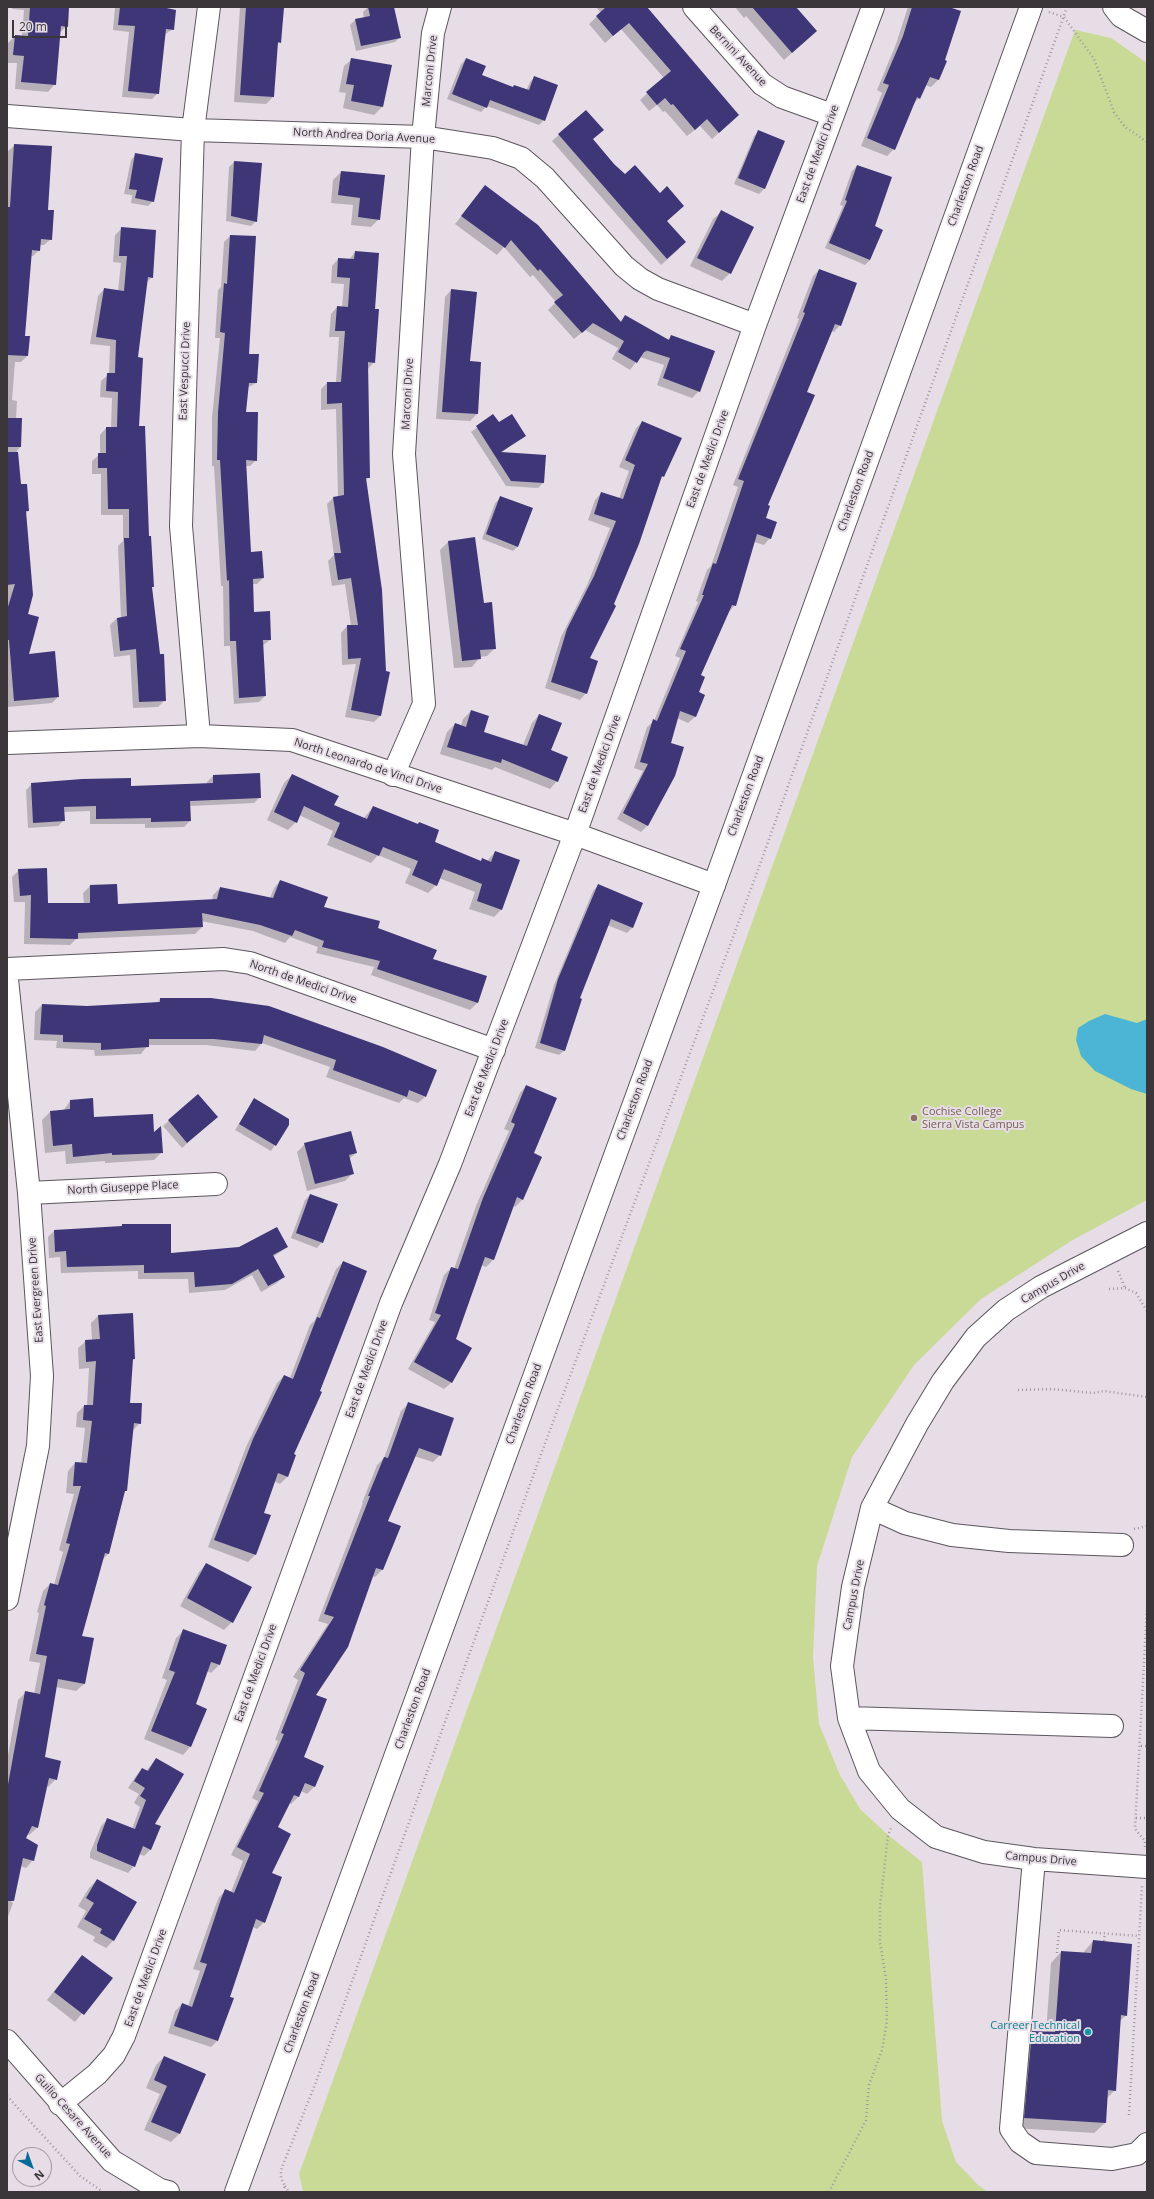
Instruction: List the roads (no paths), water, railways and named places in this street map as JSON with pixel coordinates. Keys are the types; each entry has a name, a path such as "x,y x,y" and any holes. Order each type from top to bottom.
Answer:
{"street":[{"name":"East Vespucci Drive","path":"199,736 180,526 193,130 209,7"},
{"name":"Marconi Drive","path":"393,775 424,704 404,454 423,137 433,33 440,7"},
{"name":"Bernini Avenue","path":"694,7 762,84 782,97 832,115"},
{"name":"East de Medici Drive","path":"60,2104 106,2065 114,2055 124,2036 391,1303 450,1164 575,834 755,325 873,7"},
{"path":"1114,7 1121,16 1147,31"},
{"name":"Charleston Road","path":"236,2192 1036,8"},
{"name":"North Andrea Doria Avenue","path":"7,116 193,130 423,137 493,148 521,158 545,178 624,266 640,280 658,289 755,325"},
{"name":"North Leonardo de Vinci Drive","path":"7,744 199,736 292,740 393,775 575,834 714,885"},
{"name":"North de Medici Drive","path":"7,968 224,959 250,963 494,1050"},
{"name":"East Evergreen Drive","path":"7,979 29,1193 42,1384 38,1446 7,1599"},
{"name":"North Giuseppe Place","path":"29,1193 216,1184"},
{"name":"Campus Drive","path":"1147,1233 1041,1287 1006,1310 976,1337 943,1381 916,1424 872,1508 854,1587 842,1666 850,1718 869,1771 900,1810 936,1837 984,1852 1034,1859 1147,1867"},
{"path":"872,1508 905,1523 952,1535 1009,1540 1122,1545"},
{"path":"850,1718 1112,1726"},
{"path":"1034,1859 1011,2129 1020,2142 1036,2153 1112,2159 1137,2154 1147,2144"},
{"name":"Guilio Cesare Avenue","path":"7,2041 60,2104 112,2160 160,2190 168,2192"}],"water":[{"path":"1105,1014 1137,1023 1147,1019 1147,1094 1131,1089 1095,1071 1081,1056 1076,1040 1078,1028"}],"place":[{"name":"Cochise College Sierra Vista Campus","path":"914,1118"},
{"name":"Carreer Technical Education","path":"1088,2032"}]}
